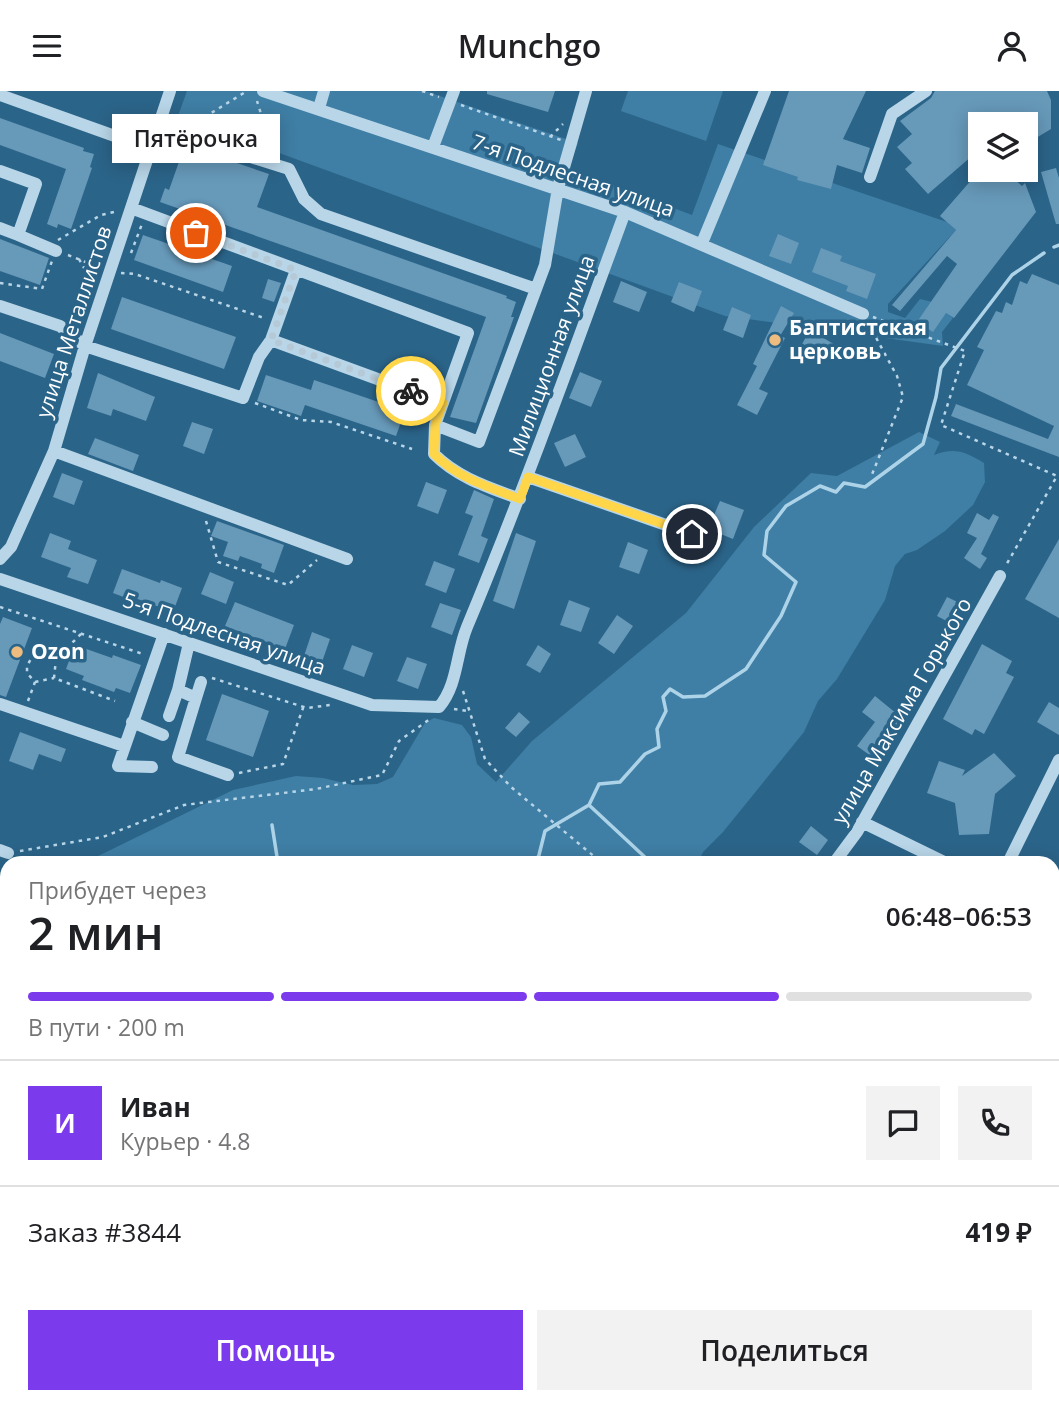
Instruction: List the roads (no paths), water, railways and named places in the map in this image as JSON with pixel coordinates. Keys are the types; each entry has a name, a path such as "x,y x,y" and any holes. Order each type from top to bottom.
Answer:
{"street":[{"name":"7-я Подлесная улица","path":"263,91 625,212 863,314"},
{"path":"318,108 324,91"},
{"path":"435,425 479,442 545,265 558,188 586,91"},
{"path":"702,243 765,91"},
{"path":"870,177 892,114 926,91"},
{"name":"улица Металлистов","path":"0,559 10,547 54,451 85,346 158,128 165,92"},
{"path":"0,95 151,149"},
{"path":"433,147 452,96"},
{"path":"158,128 289,169 304,199 321,214 536,289"},
{"path":"0,171 36,184 18,235"},
{"path":"131,208 468,333 435,425 434,454 448,469 465,478 520,499"},
{"name":"Милиционная улица","path":"439,706 451,689 464,635 520,499 625,212"},
{"path":"0,228 51,249"},
{"path":"0,306 60,326 85,346 243,398 259,357 271,340 296,270"},
{"path":"271,340 443,403"},
{"path":"54,451 348,559"},
{"path":"528,477 716,542"},
{"name":"улица Максима Горького","path":"839,856 862,822 1000,576"},
{"name":"5-я Подлесная улица","path":"0,579 372,705 439,706"},
{"path":"152,767 118,766 163,634"},
{"path":"169,716 189,643"},
{"path":"206,680 196,698 178,757 228,775"},
{"path":"178,690 196,698"},
{"path":"0,704 124,745"},
{"path":"132,722 163,735"},
{"path":"1012,856 1059,761"},
{"path":"862,822 932,856"}],"waterway":[{"path":"1054,247 1059,245"},
{"path":"538,856 545,831 589,805 599,784 620,782 645,754 659,747 657,729 666,711 663,697 670,689 683,697 705,696 746,669 781,616 796,582 764,555 767,531 786,506 820,486 836,492 844,483 865,487 923,444 941,368 1012,275 1044,253"},
{"path":"589,805 644,856"},
{"path":"272,825 277,856"}],"place":[{"name":"Пятёрочка","path":"196,233"},
{"name":"Баптистская церковь","path":"775,340"},
{"name":"Ozon","path":"17,652"}]}
